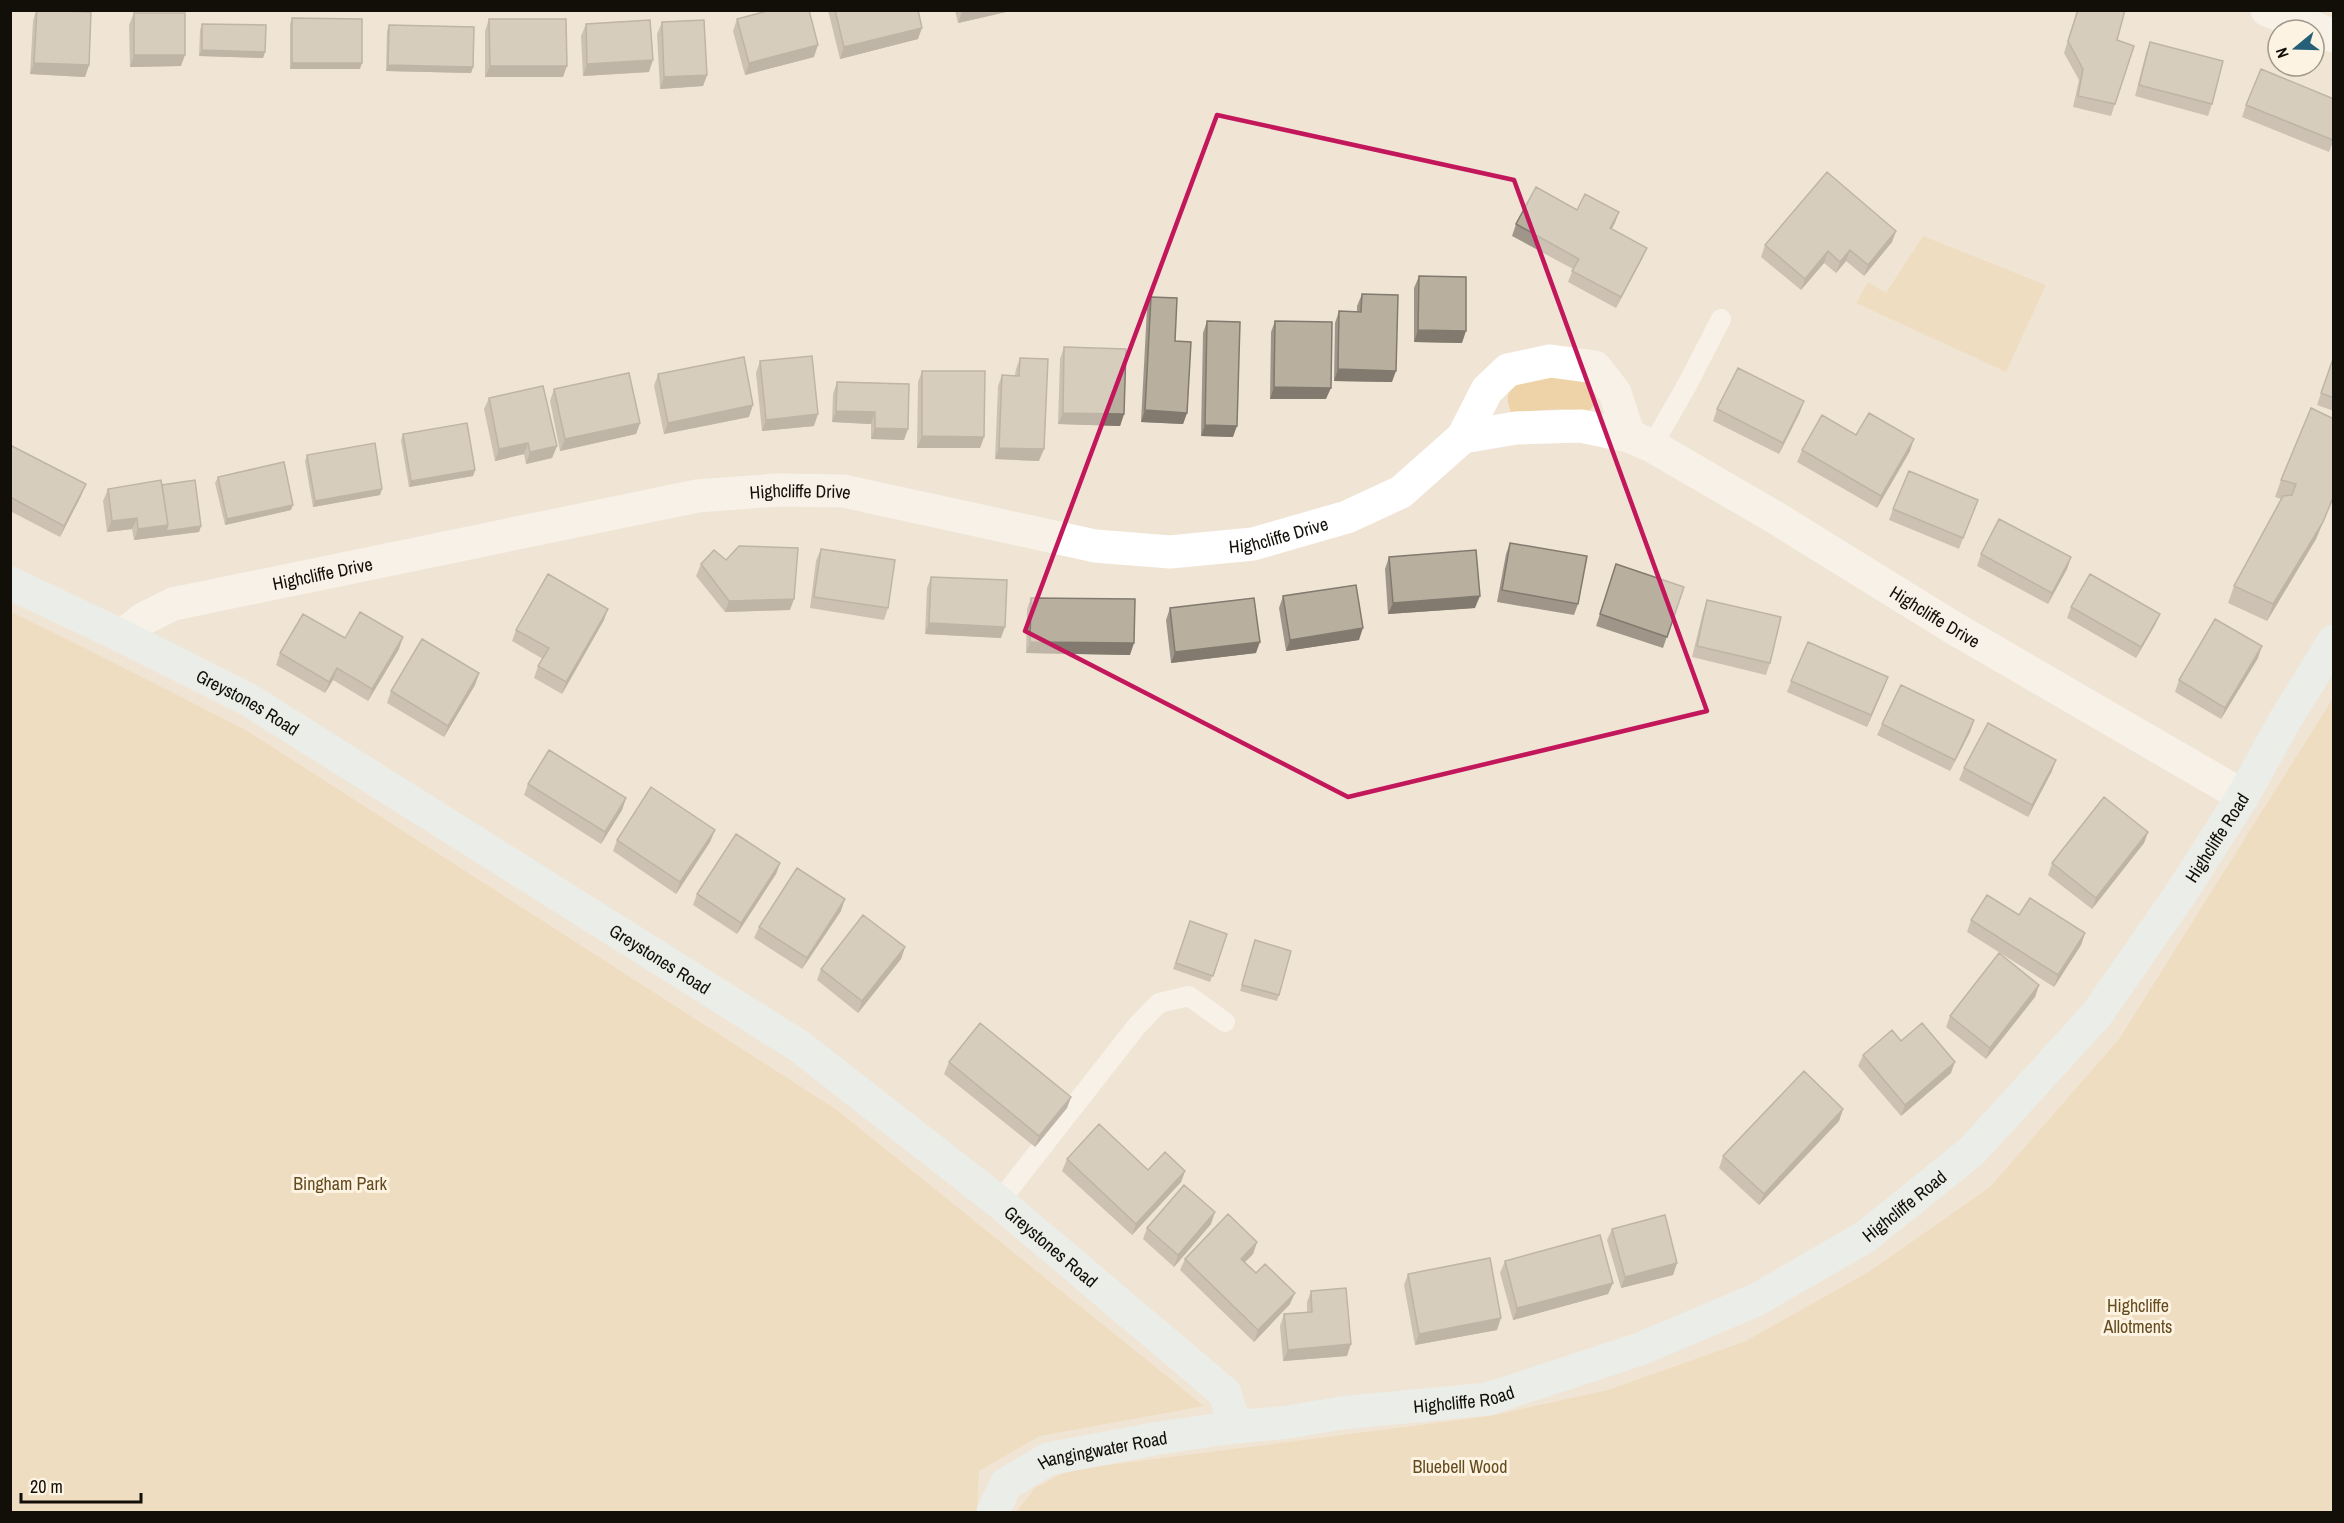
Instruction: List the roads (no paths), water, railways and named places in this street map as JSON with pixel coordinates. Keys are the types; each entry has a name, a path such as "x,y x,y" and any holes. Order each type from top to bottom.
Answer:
{"street":[{"path":"2266,10 2334,36"},
{"name":"Highcliffe Drive","path":"122,636 143,620 173,604 697,496 777,490 844,491 1095,546 1170,552 1253,544 1347,517 1401,492 1463,437 1487,390 1508,370 1550,361 1595,368 1615,393 1640,441"},
{"name":"Highcliffe Drive","path":"1463,437 1549,426 1581,426 1640,441 1776,518 1952,627 2243,796"},
{"name":"Greystones Road","path":"10,583 249,700 799,1046 999,1202 1225,1393 1235,1427"},
{"name":"Highcliffe Road","path":"1235,1427 1289,1422 1341,1413 1488,1399 1640,1349 1756,1300 1865,1237 1972,1151 2097,1014 2181,893 2243,796 2285,720 2334,641"},
{"name":"Hangingwater Road","path":"993,1512 1006,1484 1048,1459 1159,1438 1235,1427"}],"lane":[{"path":"1640,441 1687,385 1721,319"},
{"path":"999,1202 1136,1027 1159,1003 1189,996 1225,1022"}],"park label":[{"name":"Bingham Park","path":"340,1183"},
{"name":"Highcliffe Allotments","path":"2138,1315"},
{"name":"Bluebell Wood","path":"1460,1466"}]}
